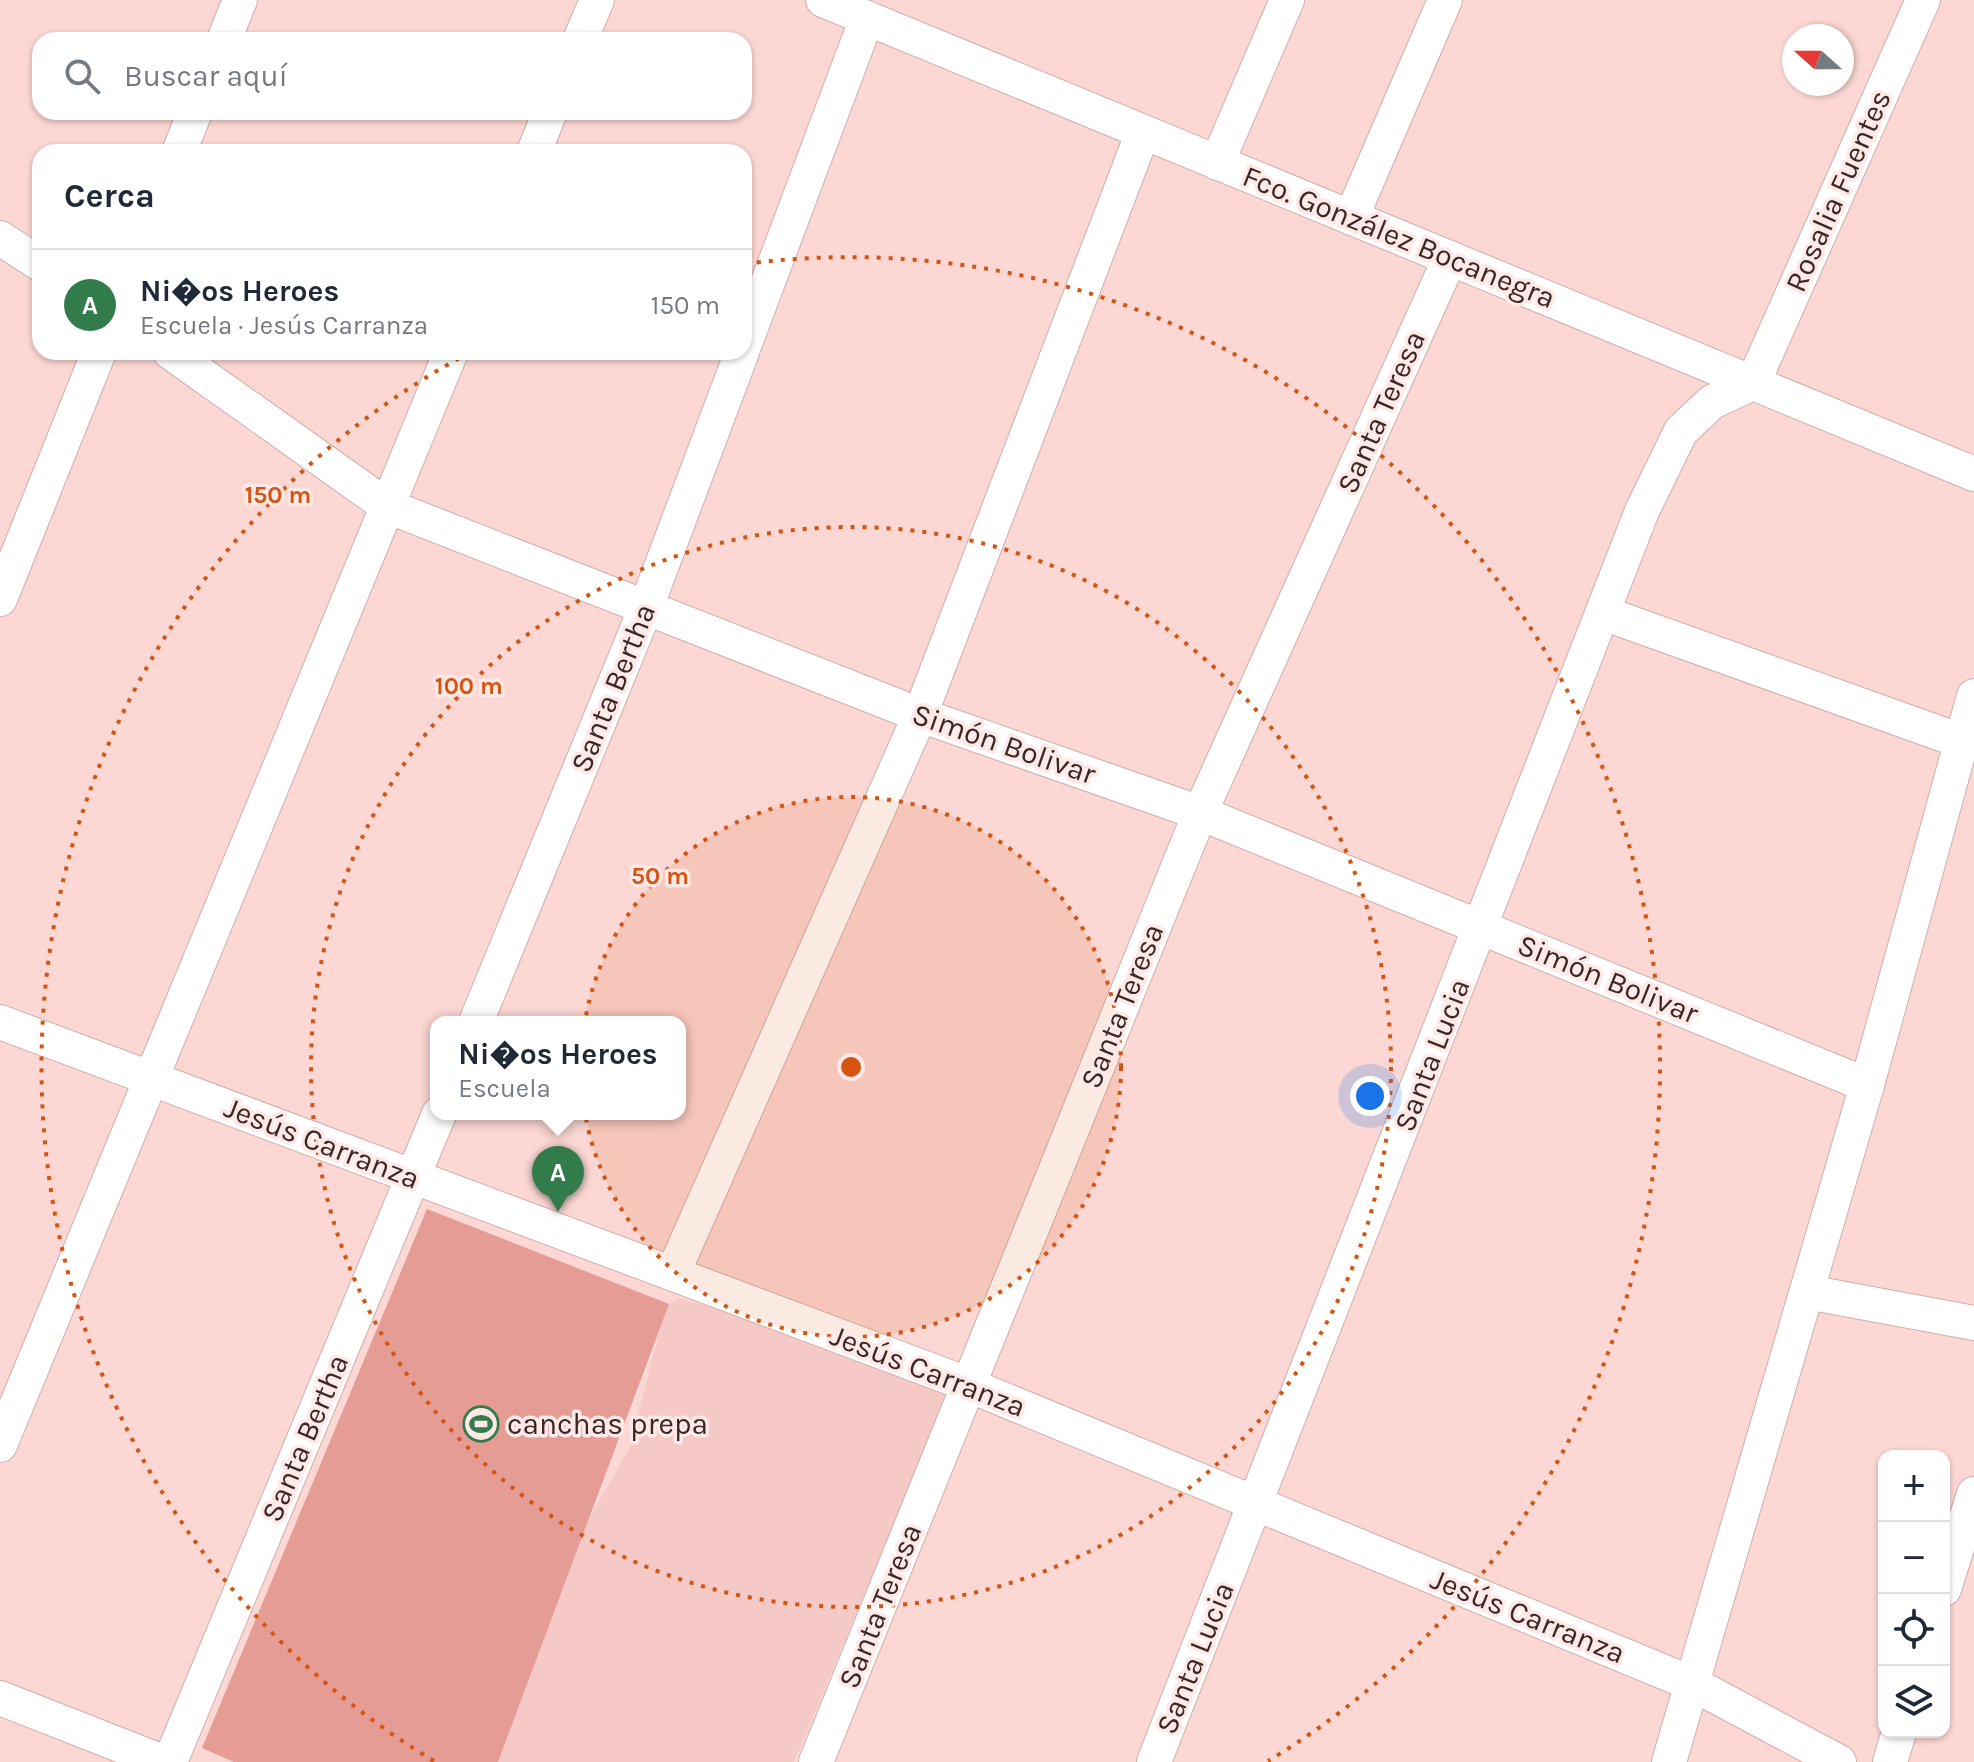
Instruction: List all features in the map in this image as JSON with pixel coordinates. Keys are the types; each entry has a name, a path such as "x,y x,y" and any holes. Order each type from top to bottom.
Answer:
{"street":[{"path":"227,32 240,0"},
{"path":"583,32 597,0"},
{"name":"Fco. González Bocanegra","path":"823,0 1974,474"},
{"path":"1217,163 1287,0"},
{"path":"1351,218 1445,0"},
{"name":"Rosalia Fuentes","path":"1753,383 1923,0"},
{"path":"752,325 867,18"},
{"path":"182,144 192,120"},
{"path":"537,144 547,120"},
{"path":"673,1273 920,715 1143,132"},
{"path":"0,238 32,259"},
{"name":"Santa Teresa","path":"816,1762 1200,813 1450,258"},
{"path":"0,599 12,534 95,360"},
{"name":"Simón Bolivar","path":"181,360 387,506 645,610 920,715 1200,813 1867,1085"},
{"path":"0,1445 448,360"},
{"name":"Santa Bertha","path":"478,1016 645,610 739,360"},
{"name":"Santa Lucia","path":"1154,1762 1642,511 1681,431 1712,402 1753,383"},
{"path":"1603,613 1961,741"},
{"path":"1669,1762 1867,1085 1974,696"},
{"name":"Jesús Carranza","path":"0,1022 970,1386 1693,1684 1839,1762"},
{"name":"Santa Bertha","path":"170,1762 437,1120"},
{"path":"1807,1292 1974,1323"},
{"path":"1950,1570 1974,1494"},
{"path":"0,1698 163,1762"},
{"path":"1890,1762 1897,1738"}],"shaded area":[{"name":"canchas prepa","path":"427,1209 669,1304 498,1762 234,1762 202,1748"},
{"path":"679,1298 954,1379 794,1762 498,1762 587,1522 629,1449 661,1326 669,1304"}],"place":[{"name":"Ni�os Heroes","path":"558,1212"},
{"name":"canchas prepa","path":"481,1424"}]}
